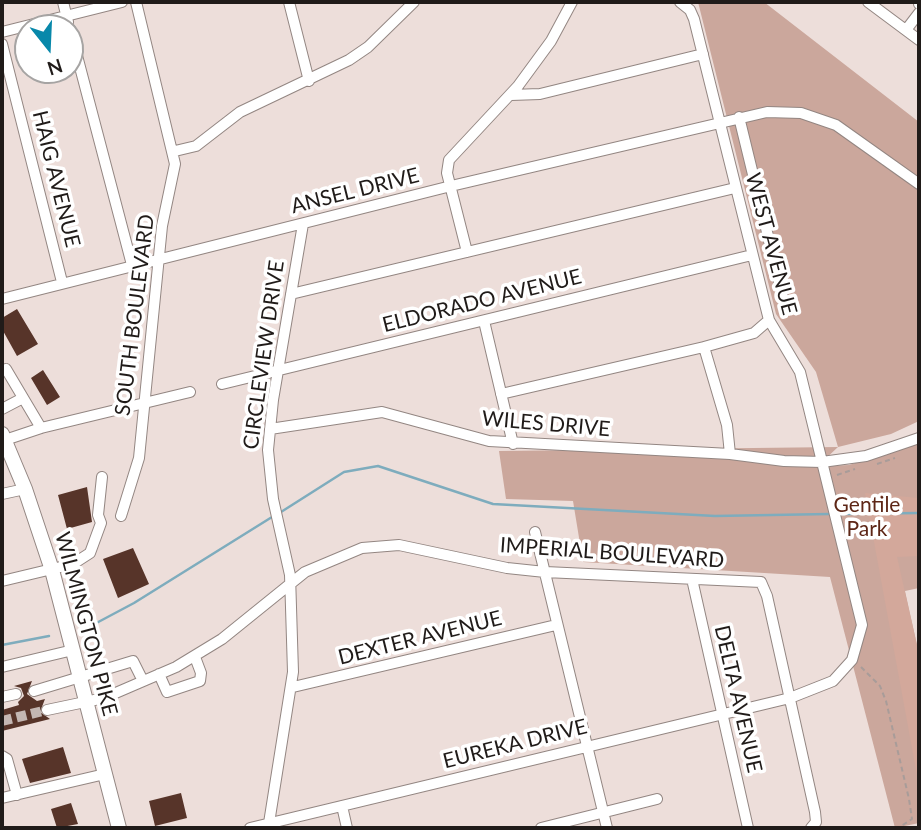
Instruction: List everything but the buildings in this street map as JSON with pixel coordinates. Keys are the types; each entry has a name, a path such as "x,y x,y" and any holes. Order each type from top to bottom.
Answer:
{"main road":[{"name":"WILMINGTON PIKE","path":"3,437 25,489 52,570 119,828"}],"street":[{"path":"70,14 122,2"},
{"name":"SOUTH BOULEVARD","path":"121,516 139,458 158,259 162,226 173,184 175,151 136,2"},
{"path":"289,2 310,81"},
{"path":"175,151 196,146 240,112 310,81 368,47 414,2"},
{"path":"467,253 447,173 449,160 511,95 551,41 572,2"},
{"path":"868,2 919,40"},
{"name":"WEST AVENUE","path":"683,3 694,19 769,320 800,372 863,625 852,660 833,681 790,698"},
{"path":"905,30 919,13"},
{"name":"HAIG AVENUE","path":"2,44 62,282"},
{"path":"511,95 540,94 703,54"},
{"path":"84,82 132,265"},
{"name":"ANSEL DRIVE","path":"2,299 719,121 785,111 818,118 845,130 919,184"},
{"path":"739,117 785,306"},
{"path":"291,294 735,188"},
{"name":"CIRCLEVIEW DRIVE","path":"269,824 293,687 289,584 268,460 270,429 303,224"},
{"name":"ELDORADO AVENUE","path":"222,384 752,255"},
{"path":"501,394 704,347 754,332 769,320"},
{"path":"484,321 513,444"},
{"path":"704,347 727,425 730,454"},
{"path":"2,371 6,369 41,428"},
{"path":"3,437 190,392"},
{"path":"2,409 23,398"},
{"name":"WILES DRIVE","path":"270,429 382,412 468,437 513,444 730,454 784,461 822,462 866,456 919,438"},
{"path":"2,581 73,564 90,553 101,523 98,514 102,477"},
{"path":"2,494 25,489"},
{"path":"535,532 607,828"},
{"name":"IMPERIAL BOULEVARD","path":"47,710 86,704 195,657 289,584 345,553 381,545 418,547 507,568 545,572 761,582 790,698"},
{"name":"DELTA AVENUE","path":"692,579 720,715 748,828"},
{"name":"DEXTER AVENUE","path":"293,687 556,625"},
{"path":"2,667 72,650"},
{"path":"159,674 167,692 200,681 201,673 195,657"},
{"path":"34,691 133,661 142,681"},
{"path":"2,697 16,694"},
{"path":"790,698 815,812 813,827"},
{"name":"EUREKA DRIVE","path":"250,828 790,698"},
{"path":"2,756 7,759 17,795"},
{"path":"2,798 105,774"},
{"path":"541,828 657,799"},
{"path":"342,806 347,828"}],"path":[{"path":"852,660 871,674 886,701 912,819 898,828"}],"green space":[{"path":"698,2 764,2 919,122 919,421 891,434 838,447 816,372 776,314"},
{"name":"Gentile Park","path":"919,443 919,588 905,591 919,654 919,823 895,828 830,577 583,562 573,501 506,499 499,451 838,447 822,462 828,466 849,465"}],"shaded area":[{"path":"865,493 919,498 919,556 897,557 919,654 919,786"}],"waterway":[{"path":"281,512 344,472 378,466 493,504 715,516 829,514"},
{"path":"842,514 919,513"},
{"path":"87,628 134,603 272,517"},
{"path":"2,645 49,636"}],"tunnel":[{"path":"2,721 47,710"}]}
